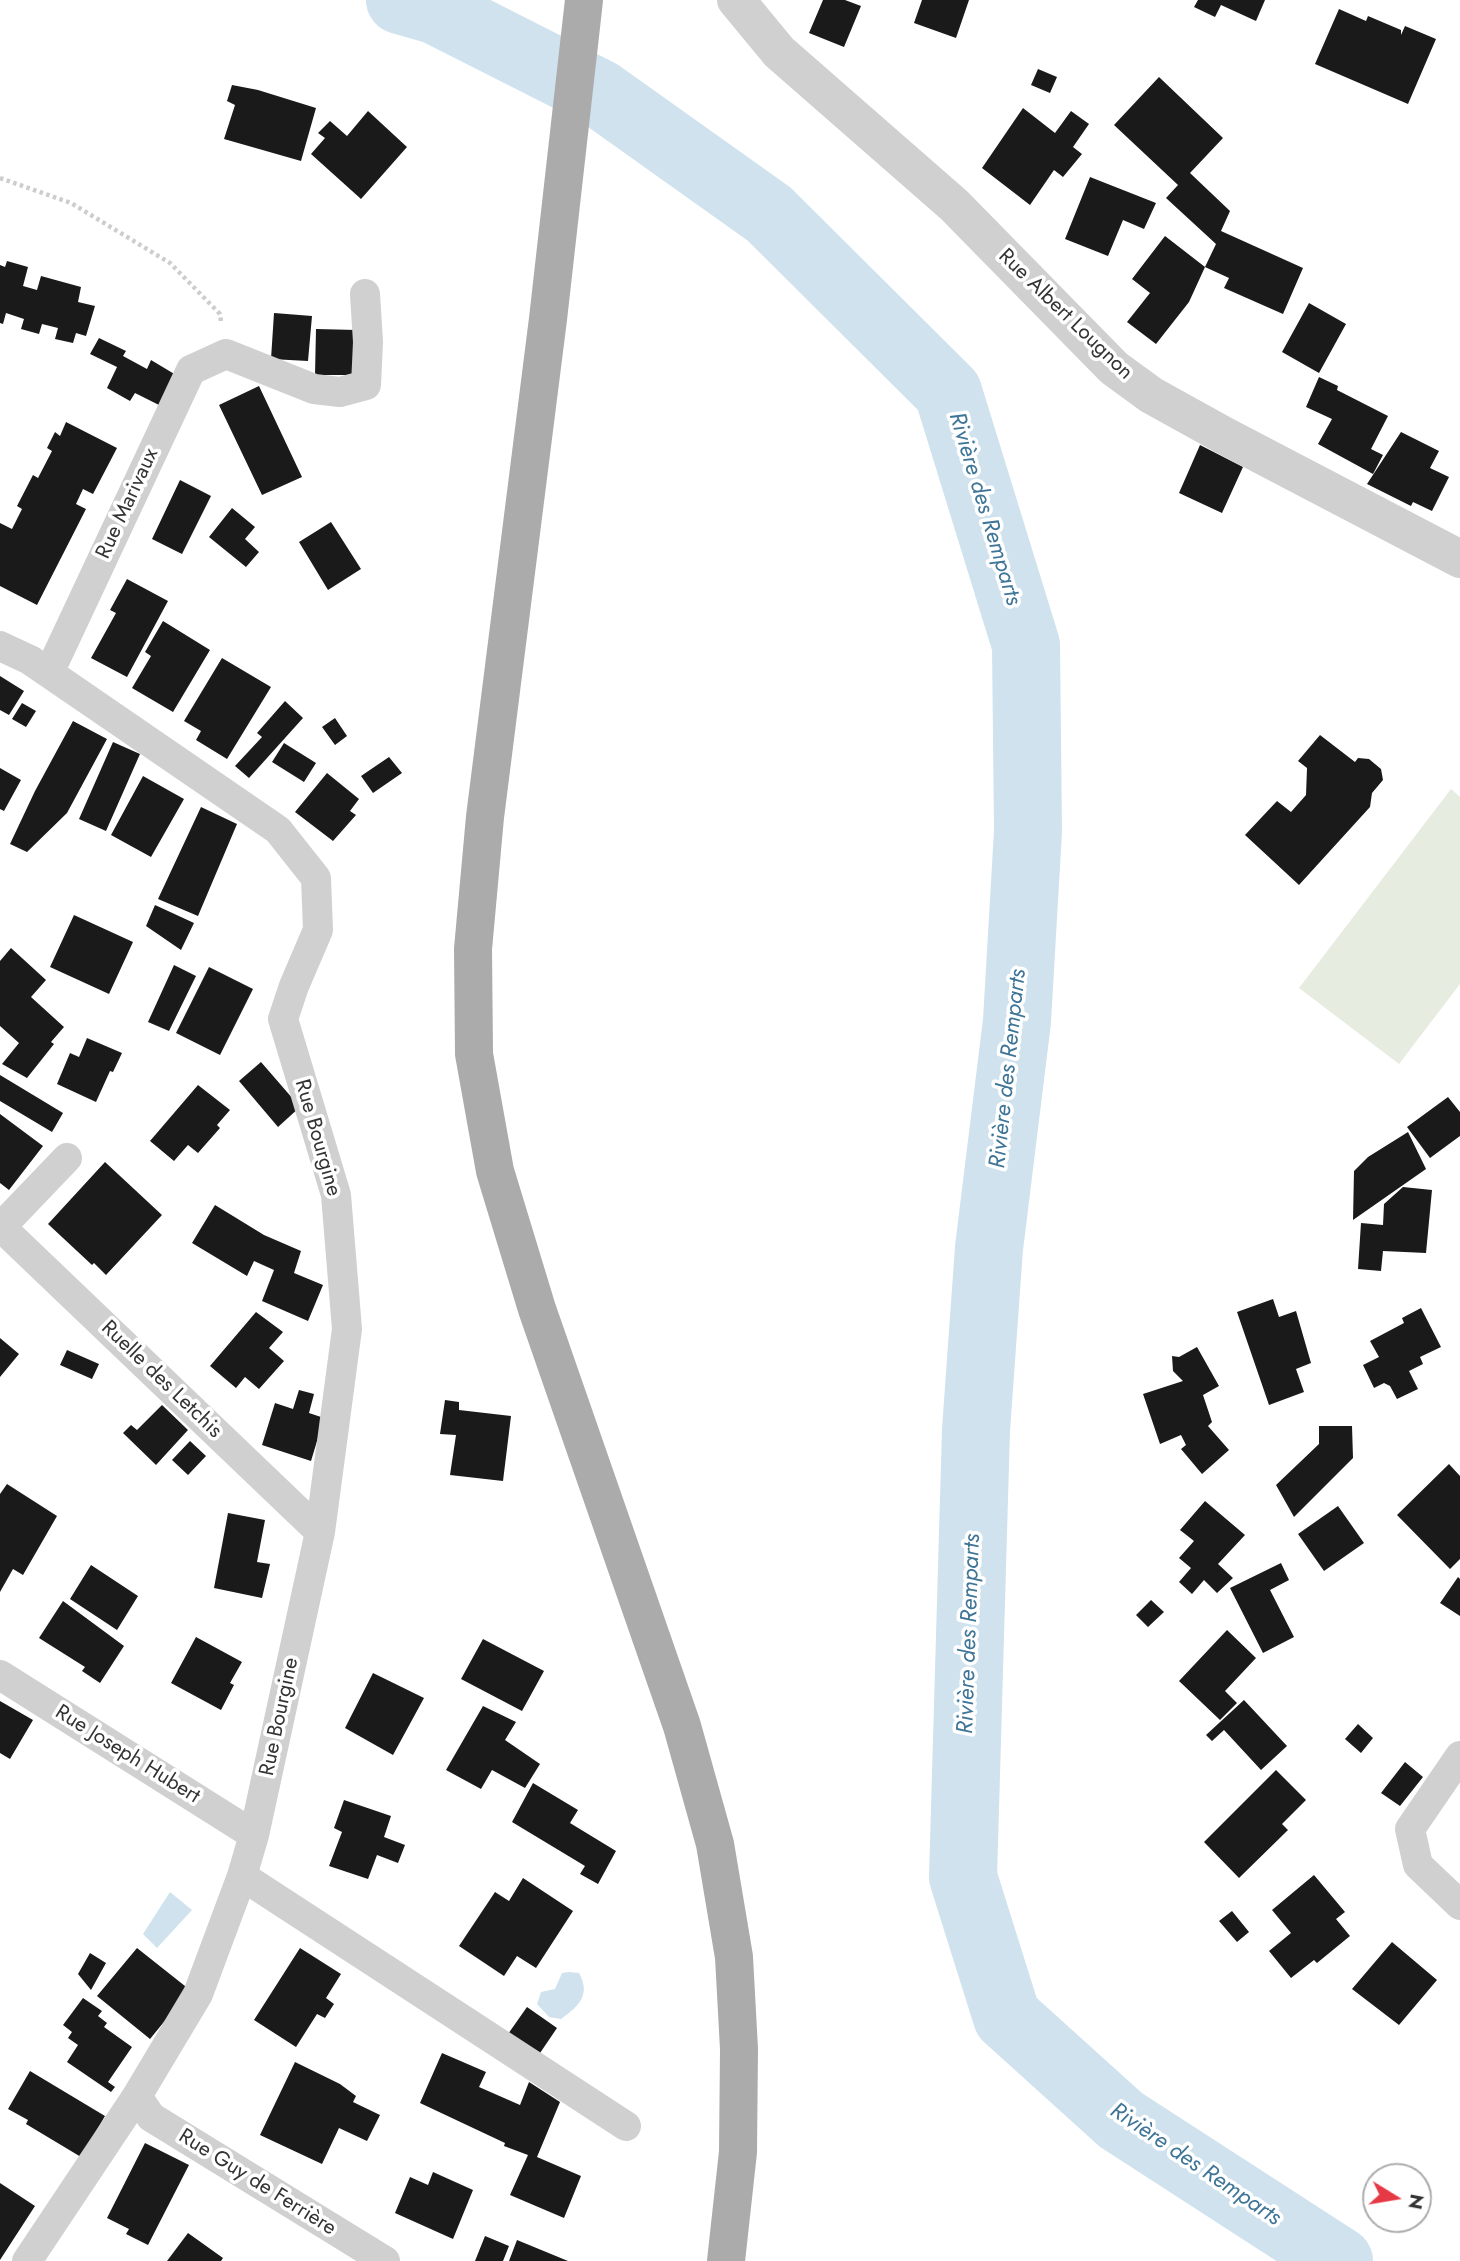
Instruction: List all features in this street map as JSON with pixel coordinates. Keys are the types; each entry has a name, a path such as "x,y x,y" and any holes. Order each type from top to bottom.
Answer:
{"main road":[{"path":"584,0 548,318 485,817 473,949 474,1054 495,1171 537,1309 682,1726 715,1844 734,1957 739,2049 738,2152 726,2261"}],"street":[{"name":"Rue Albert Lougnon","path":"750,8 779,52 954,205 1114,368 1151,395 1224,436 1460,559"},
{"path":"226,354 314,389 340,392 366,385 368,342 365,295"},
{"name":"Rue Marivaux","path":"49,673 191,370 226,354"},
{"name":"Rue Bourgine","path":"1,650 30,660 278,830 317,878 318,930 283,1019 336,1195 347,1329 320,1532 254,1835 242,1876 198,1993 137,2096 27,2261"},
{"name":"Ruelle des Letchis","path":"66,1158 1,1228 320,1532"},
{"name":"Rue Joseph Hubert","path":"0,1675 254,1835"},
{"path":"1460,1756 1410,1829 1418,1865 1460,1905"},
{"path":"242,1876 626,2126"},
{"name":"Rue Guy de Ferrière","path":"137,2096 150,2118 385,2261"}],"path":[{"path":"0,178 71,203 170,263 220,314 226,354"}],"shaded area":[{"path":"1451,789 1460,797 1460,984 1399,1064 1299,988"}],"water":[{"path":"170,1892 192,1910 157,1948 143,1934"},
{"path":"562,1973 579,1973 584,1988 581,1999 578,2005 561,2019 549,2017 537,2004 541,1992 555,1989"}],"building":[{"path":"823,0 845,0 861,6 844,47 809,33"},
{"path":"922,0 969,0 956,38 914,23"},
{"path":"1198,0 1265,0 1256,21 1221,5 1215,17 1194,7"},
{"path":"1339,9 1366,21 1368,16 1401,30 1401,35 1405,26 1436,39 1408,104 1315,64"},
{"path":"1038,69 1057,77 1050,93 1031,85"},
{"path":"1159,77 1223,138 1190,173 1230,211 1221,231 1303,268 1283,314 1224,288 1229,278 1205,267 1216,244 1166,198 1178,185 1114,125"},
{"path":"232,85 316,108 301,161 224,139 235,105 227,101"},
{"path":"1023,108 1055,133 1071,111 1089,124 1073,147 1082,154 1063,177 1054,170 1030,205 982,168"},
{"path":"368,111 407,147 361,199 311,154 325,138 318,133 330,121 347,136"},
{"path":"1090,177 1156,203 1144,229 1123,220 1108,256 1065,239"},
{"path":"1165,236 1205,267 1189,302 1156,344 1127,322 1150,293 1132,279"},
{"path":"7,261 28,267 23,286 37,290 41,276 81,287 78,302 95,306 86,336 76,333 73,343 55,339 58,328 42,324 39,334 21,329 24,319 6,313 3,324 0,323 0,265 5,267"},
{"path":"1309,303 1346,324 1319,373 1282,352"},
{"path":"274,313 312,316 308,361 271,359"},
{"path":"316,329 357,330 357,375 315,375"},
{"path":"99,338 126,351 123,356 147,369 151,360 181,378 165,408 135,393 130,401 107,388 117,367 90,354"},
{"path":"1319,377 1338,386 1337,390 1388,416 1371,449 1383,455 1373,474 1318,444 1332,419 1306,407"},
{"path":"259,386 302,477 262,495 219,405"},
{"path":"66,422 117,448 93,494 83,489 76,504 86,509 37,605 0,586 0,523 12,529 22,509 17,506 33,475 38,478 52,451 47,448 55,432 60,436"},
{"path":"1401,432 1439,451 1430,468 1449,477 1432,511 1413,502 1411,506 1367,484"},
{"path":"1200,445 1243,467 1222,513 1179,493"},
{"path":"180,480 211,496 182,554 152,539"},
{"path":"232,508 255,527 245,539 259,552 246,567 209,537"},
{"path":"331,522 361,569 328,590 299,542"},
{"path":"127,579 168,601 127,677 91,658 116,613 110,610"},
{"path":"163,621 210,650 173,712 132,688 151,656 145,652"},
{"path":"222,658 271,687 227,759 196,740 201,731 184,721"},
{"path":"0,676 24,691 9,715 0,710"},
{"path":"285,701 303,718 249,778 235,766 262,737 257,733"},
{"path":"22,703 36,711 26,727 12,719"},
{"path":"335,718 347,736 335,745 322,727"},
{"path":"73,721 107,739 67,813 27,852 10,844"},
{"path":"1320,735 1355,762 1358,758 1369,759 1381,769 1383,780 1372,793 1370,807 1299,885 1245,835 1277,801 1291,812 1306,795 1307,768 1298,761"},
{"path":"113,742 140,754 106,831 79,819"},
{"path":"284,743 316,763 304,782 272,762"},
{"path":"389,757 402,773 373,793 361,776"},
{"path":"0,768 21,780 4,811 0,809"},
{"path":"327,773 359,799 350,811 356,815 333,841 295,812"},
{"path":"143,776 184,799 151,857 111,835"},
{"path":"201,807 237,824 198,916 158,899"},
{"path":"155,905 194,923 181,950 146,926"},
{"path":"74,915 133,942 109,994 50,967"},
{"path":"11,948 46,980 31,997 64,1027 27,1078 2,1064 19,1043 0,1026 0,961"},
{"path":"174,965 196,976 169,1031 148,1022"},
{"path":"209,967 253,989 220,1055 176,1033"},
{"path":"87,1038 122,1053 113,1072 110,1071 96,1102 57,1084 70,1053 79,1057"},
{"path":"261,1062 300,1107 278,1127 239,1081"},
{"path":"0,1075 63,1113 52,1132 0,1101"},
{"path":"198,1085 230,1110 217,1125 220,1128 198,1153 188,1145 174,1161 150,1141"},
{"path":"1448,1097 1460,1112 1460,1136 1430,1158 1407,1127"},
{"path":"0,1114 43,1146 9,1190 0,1183"},
{"path":"1408,1132 1426,1169 1353,1220 1354,1171 1368,1157"},
{"path":"105,1162 162,1215 106,1275 48,1224"},
{"path":"1403,1187 1432,1190 1426,1253 1383,1251 1381,1271 1358,1269 1361,1223 1383,1225 1384,1204"},
{"path":"215,1205 264,1235 301,1251 294,1273 323,1285 308,1321 262,1301 274,1270 254,1261 247,1276 192,1243"},
{"path":"1273,1299 1279,1317 1296,1311 1311,1363 1296,1369 1304,1392 1269,1405 1237,1312"},
{"path":"1421,1308 1441,1347 1420,1357 1423,1364 1409,1371 1418,1389 1397,1399 1390,1386 1384,1383 1374,1388 1363,1365 1379,1357 1370,1341 1404,1323 1402,1318"},
{"path":"256,1312 283,1332 269,1348 284,1361 259,1389 245,1377 236,1388 210,1366"},
{"path":"0,1338 19,1354 0,1377"},
{"path":"1197,1347 1219,1386 1203,1395 1212,1422 1208,1426 1229,1450 1202,1474 1181,1449 1186,1445 1181,1435 1160,1444 1143,1394 1183,1381 1173,1371 1172,1356 1179,1357"},
{"path":"67,1350 99,1364 92,1379 60,1365"},
{"path":"299,1390 314,1394 309,1413 324,1418 311,1461 262,1445 275,1403 293,1409"},
{"path":"445,1400 459,1402 459,1410 511,1416 503,1481 450,1475 456,1435 440,1434"},
{"path":"162,1405 188,1430 156,1465 123,1433 131,1425 137,1430"},
{"path":"1319,1426 1352,1426 1353,1458 1294,1517 1276,1485 1319,1444"},
{"path":"190,1441 206,1456 188,1475 172,1460"},
{"path":"1449,1464 1460,1476 1460,1559 1450,1569 1397,1515"},
{"path":"7,1484 57,1516 23,1575 13,1569 0,1592 0,1494"},
{"path":"1205,1501 1245,1535 1218,1564 1233,1578 1217,1593 1204,1580 1192,1594 1179,1582 1191,1568 1179,1558 1194,1541 1180,1530"},
{"path":"1338,1506 1364,1543 1324,1571 1298,1534"},
{"path":"228,1513 265,1520 257,1562 270,1564 262,1598 214,1588"},
{"path":"1281,1563 1289,1580 1270,1590 1294,1637 1263,1653 1230,1588"},
{"path":"91,1565 138,1596 117,1630 70,1599"},
{"path":"1458,1577 1460,1579 1460,1616 1440,1603"},
{"path":"1151,1600 1164,1612 1148,1627 1136,1615"},
{"path":"63,1601 124,1646 100,1683 82,1671 85,1667 39,1638"},
{"path":"1227,1630 1256,1658 1225,1691 1237,1703 1220,1720 1179,1681"},
{"path":"196,1637 242,1662 230,1683 234,1685 221,1710 171,1683"},
{"path":"483,1639 544,1671 522,1711 461,1679"},
{"path":"373,1673 424,1698 393,1755 345,1728"},
{"path":"1244,1700 1287,1746 1261,1770 1224,1730 1212,1741 1206,1735"},
{"path":"0,1701 33,1720 10,1759 0,1753"},
{"path":"483,1706 516,1722 505,1740 540,1764 525,1788 492,1770 481,1789 446,1770"},
{"path":"1358,1724 1373,1738 1361,1753 1345,1739"},
{"path":"1405,1762 1423,1777 1400,1806 1381,1793"},
{"path":"1276,1770 1306,1800 1282,1824 1288,1830 1239,1878 1204,1842"},
{"path":"533,1783 578,1810 570,1823 616,1851 598,1884 580,1874 585,1866 512,1822"},
{"path":"344,1800 391,1816 384,1837 405,1845 398,1863 377,1855 368,1879 329,1866 342,1832 334,1828"},
{"path":"1314,1875 1345,1912 1336,1919 1350,1936 1317,1963 1314,1960 1291,1978 1269,1951 1291,1933 1272,1910"},
{"path":"523,1878 573,1911 536,1968 517,1956 504,1976 459,1946 495,1892 509,1901"},
{"path":"1232,1911 1249,1932 1237,1942 1219,1921"},
{"path":"1392,1942 1437,1980 1399,2025 1352,1989"},
{"path":"137,1948 190,1990 150,2039 97,1996"},
{"path":"300,1948 341,1974 326,1998 334,2004 325,2018 317,2014 296,2047 254,2020"},
{"path":"90,1953 106,1963 91,1990 78,1974"},
{"path":"83,1998 102,2011 98,2016 107,2023 104,2027 132,2047 108,2082 115,2087 111,2092 67,2062 78,2045 68,2038 72,2032 63,2025"},
{"path":"527,2007 557,2028 538,2056 508,2034"},
{"path":"442,2053 486,2072 479,2087 520,2105 529,2082 560,2102 537,2157 581,2176 564,2218 510,2195 528,2155 504,2146 505,2143 420,2103"},
{"path":"295,2062 340,2084 356,2096 353,2102 380,2115 367,2141 339,2128 322,2164 260,2135"},
{"path":"30,2071 105,2116 81,2157 26,2124 28,2120 8,2109"},
{"path":"145,2143 189,2165 148,2245 126,2234 129,2229 107,2218"},
{"path":"433,2172 473,2190 453,2239 395,2213 410,2177 428,2185"},
{"path":"0,2183 35,2206 0,2260"},
{"path":"188,2233 223,2258 221,2261 167,2261"},
{"path":"485,2236 509,2246 503,2261 475,2261"},
{"path":"517,2240 568,2261 509,2261"}],"waterway":[{"name":"Rivière des Remparts","path":"400,0 435,10 599,93 769,214 948,392 1026,645 1028,831 1017,1021 989,1248 976,1430 963,1877 1007,2017 1121,2120 1339,2261"}]}
